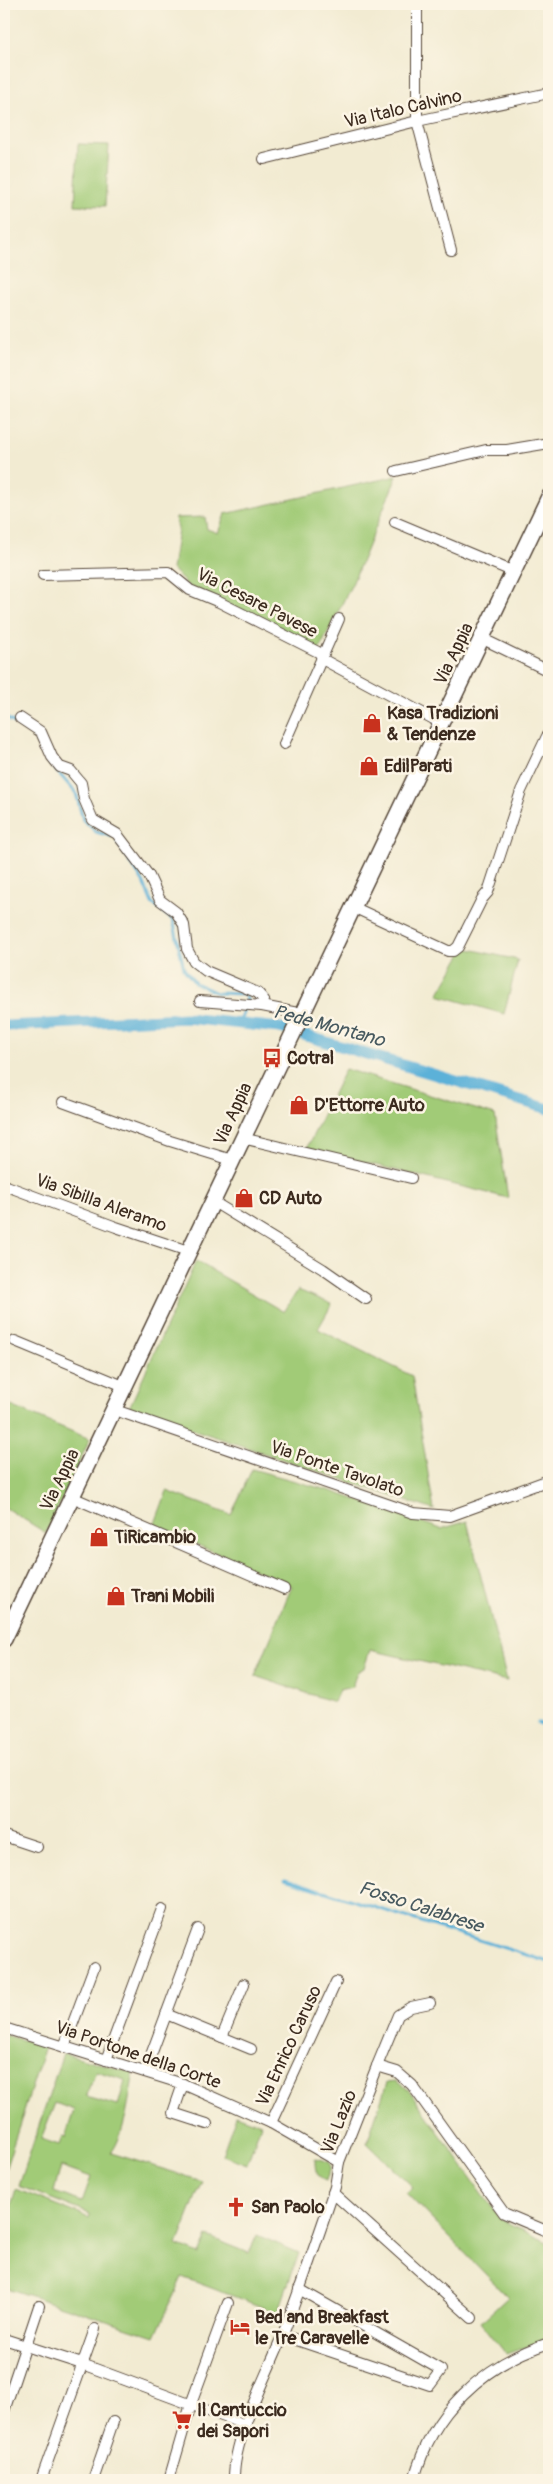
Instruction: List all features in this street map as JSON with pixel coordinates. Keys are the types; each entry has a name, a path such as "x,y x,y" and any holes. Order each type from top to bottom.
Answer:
{"main road":[{"name":"Via Appia","path":"4,1639 126,1387 188,1250 483,639 549,497"}],"street":[{"path":"417,10 417,121 451,250"},
{"name":"Via Italo Calvino","path":"264,159 417,121 549,92"},
{"path":"396,472 486,450 507,450 549,443"},
{"path":"395,522 514,572"},
{"name":"Via Cesare Pavese","path":"43,575 168,572 190,590 219,602 320,653 322,659 441,723"},
{"path":"284,744 339,619"},
{"path":"483,639 549,671"},
{"path":"20,718 41,732 52,757 60,767 72,771 81,783 84,799 93,820 117,834 149,876 160,900 176,912 184,925 187,949 194,962 206,971 258,994 264,1000 262,1006"},
{"path":"353,907 453,952 458,947 482,899 488,892 521,792 549,732"},
{"path":"200,1001 262,1006 302,1015"},
{"path":"63,1102 170,1141 232,1160"},
{"path":"242,1138 411,1178"},
{"name":"Via Sibilla Aleramo","path":"4,1185 116,1227 188,1250"},
{"path":"212,1201 323,1269 366,1299"},
{"path":"15,1341 126,1387"},
{"name":"Via Ponte Tavolato","path":"115,1410 414,1513 450,1516 549,1480"},
{"path":"72,1497 284,1588"},
{"path":"4,1836 37,1847"},
{"path":"106,2060 162,1909"},
{"path":"146,2071 198,1929"},
{"path":"64,2047 94,1967"},
{"name":"Via Enrico Caruso","path":"271,2123 336,1982"},
{"path":"222,2037 244,1984"},
{"name":"Via Lazio","path":"234,2480 234,2470 246,2425 299,2289 333,2193 339,2162 377,2066 398,2015 411,2007 430,2003"},
{"path":"166,2014 251,2049"},
{"name":"Via Portone della Corte","path":"4,2028 183,2084 271,2123 339,2162"},
{"path":"377,2066 397,2072 412,2085 504,2212 549,2232"},
{"path":"183,2084 173,2113 207,2124"},
{"path":"333,2193 472,2318"},
{"path":"282,2335 430,2385 442,2370 299,2289"},
{"path":"169,2480 190,2404 228,2303"},
{"path":"4,2410 39,2306"},
{"path":"41,2480 94,2329"},
{"path":"4,2339 82,2364 246,2425"},
{"path":"414,2480 428,2442 453,2403 481,2378 502,2363 526,2350 549,2343"},
{"path":"93,2480 113,2422"}],"green space":[{"path":"78,144 109,145 105,206 75,205"},
{"path":"397,476 353,582 319,650 189,587 172,569 178,529 175,518 205,517 207,529 218,533 225,514"},
{"path":"465,948 518,960 504,1014 438,995"},
{"path":"345,1069 495,1115 508,1198 307,1148"},
{"path":"196,1261 284,1312 298,1290 332,1304 318,1329 412,1376 434,1510 129,1408"},
{"path":"4,1403 90,1439 46,1533 4,1507"},
{"path":"252,1469 331,1491 441,1529 467,1521 507,1681 370,1650 364,1668 357,1672 352,1687 339,1690 334,1702 255,1676 292,1586 154,1526 167,1491 231,1515"},
{"path":"4,2035 45,2046 4,2173"},
{"path":"63,2053 134,2073 123,2126 111,2153 202,2181 177,2245 199,2254 207,2236 249,2253 257,2235 299,2253 278,2313 182,2277 155,2337 4,2287 4,2229 16,2189 89,2218 90,2214 19,2186","holes":["96,2071 125,2080 118,2106 89,2098 86,2095","55,2103 74,2110 65,2138 62,2137 59,2145 41,2139","61,2166 91,2177 82,2202 54,2192"]},
{"path":"397,2081 409,2090 500,2219 549,2243 549,2339 506,2354 481,2322 508,2297 406,2193 413,2187 367,2143 387,2082"},
{"path":"236,2115 261,2124 247,2164 222,2155"},
{"path":"315,2158 329,2162 331,2168 326,2180 316,2172"}],"waterway":[{"path":"4,717 36,735 47,760 76,793 83,820 96,832 111,836"},
{"path":"117,841 143,882 152,903 173,920 184,969 195,983 217,993 245,994 247,1000 239,1024"},
{"name":"Pede Montano","path":"4,1026 187,1018 280,1028 549,1109"},
{"path":"538,1723 549,1726"},
{"name":"Fosso Calabrese","path":"285,1879 549,1962"}],"place":[{"name":"Kasa Tradizioni & Tendenze","path":"372,723"},
{"name":"EdilParati","path":"369,766"},
{"name":"Cotral","path":"272,1058"},
{"name":"D'Ettorre Auto","path":"299,1105"},
{"name":"CD Auto","path":"244,1198"},
{"name":"TiRicambio","path":"99,1537"},
{"name":"Trani Mobili","path":"116,1596"},
{"name":"San Paolo","path":"236,2207"},
{"name":"Bed and Breakfast le Tre Caravelle","path":"240,2327"},
{"name":"Il Cantuccio dei Sapori","path":"182,2420"}]}
